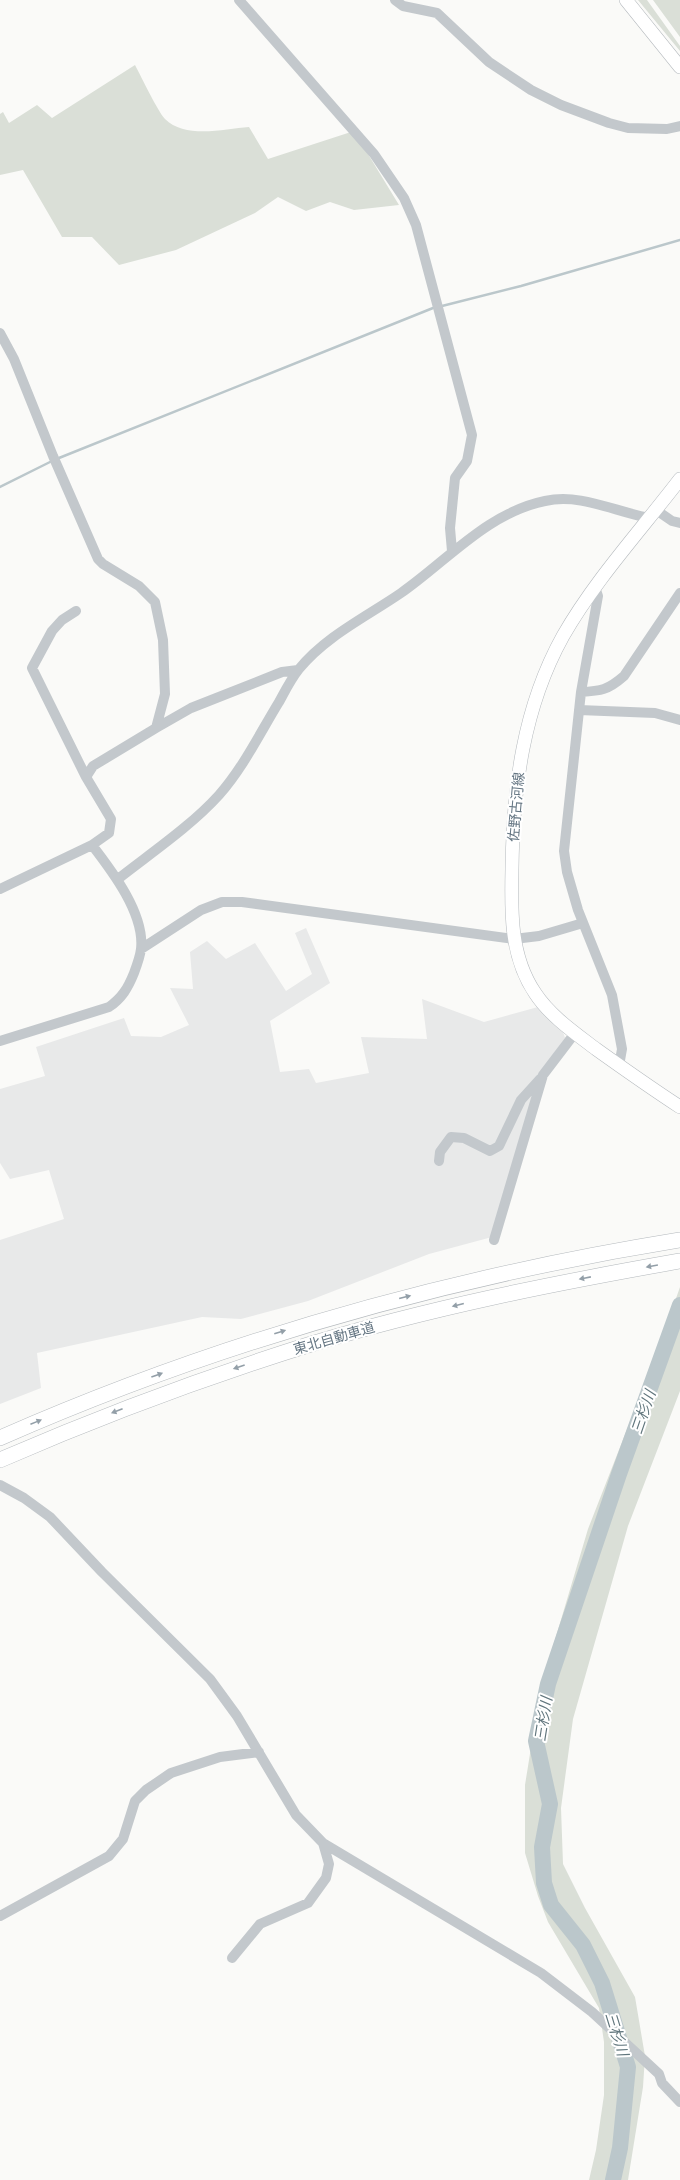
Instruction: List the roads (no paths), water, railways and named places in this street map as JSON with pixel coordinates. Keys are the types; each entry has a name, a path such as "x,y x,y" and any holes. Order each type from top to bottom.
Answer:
{"highway":[{"name":"東北自動車道","path":"0,1438 156,1375 306,1324 380,1303 476,1280 680,1240"},
{"name":"東北自動車道","path":"0,1460 143,1402 309,1345 481,1300 680,1261"}],"main road":[{"path":"626,0 680,67"},
{"name":"佐野古河線","path":"680,479 595,587 576,615 553,655 536,700 524,741 514,802 512,898 514,939 523,971 535,994 546,1007 575,1033 619,1066 680,1107"}],"street":[{"path":"239,0 374,154 412,212 472,435 467,461 455,478 450,528 452,551"},
{"path":"395,0 403,6 437,13 489,62 531,90 561,105 609,123 628,128 667,128 680,126"},
{"path":"0,333 14,359 53,456 98,559 103,564 139,586 155,602 163,640 165,694 156,728"},
{"path":"118,879 179,830 218,795 255,740 298,670 335,636 401,593 452,551 485,528 517,509 546,500 572,499 653,514 680,523"},
{"path":"595,587 598,596 596,615 589,642 581,692 564,851 573,894 612,995 622,1049 619,1066"},
{"path":"581,692 603,690 615,684 624,676 680,593"},
{"path":"0,890 92,845 109,833 111,819 86,776 32,668 52,631 76,611"},
{"path":"86,776 93,766 191,708 282,672 298,670"},
{"path":"579,710 655,713 680,720"},
{"path":"0,1041 109,1007 125,992 137,965 141,949 140,930 118,879 92,845"},
{"path":"141,949 201,910 222,902 232,902 514,939 540,936 583,923"},
{"path":"439,1161 440,1152 451,1138 464,1138 490,1151 500,1146 521,1100 544,1075 575,1033"},
{"path":"494,1240 544,1075"},
{"path":"2,1487 33,1504 50,1517 102,1572 198,1666 221,1692 259,1752 296,1815 323,1843 522,1961 562,1988 592,2012 659,2074 662,2083 680,2102"},
{"path":"0,1916 109,1856 124,1839 135,1801 146,1790 171,1773 220,1757 259,1752"},
{"path":"232,1958 260,1924 308,1903 326,1878 329,1864 323,1843"}],"waterway":[{"path":"442,306 521,286 680,240"},
{"path":"59,458 433,308"},
{"path":"0,487 50,462"},
{"name":"三杉川","path":"613,2180 620,2148 628,2067 602,1983 583,1945 551,1905 544,1883 542,1847 550,1804 536,1741 548,1684 619,1474 680,1305"}]}
